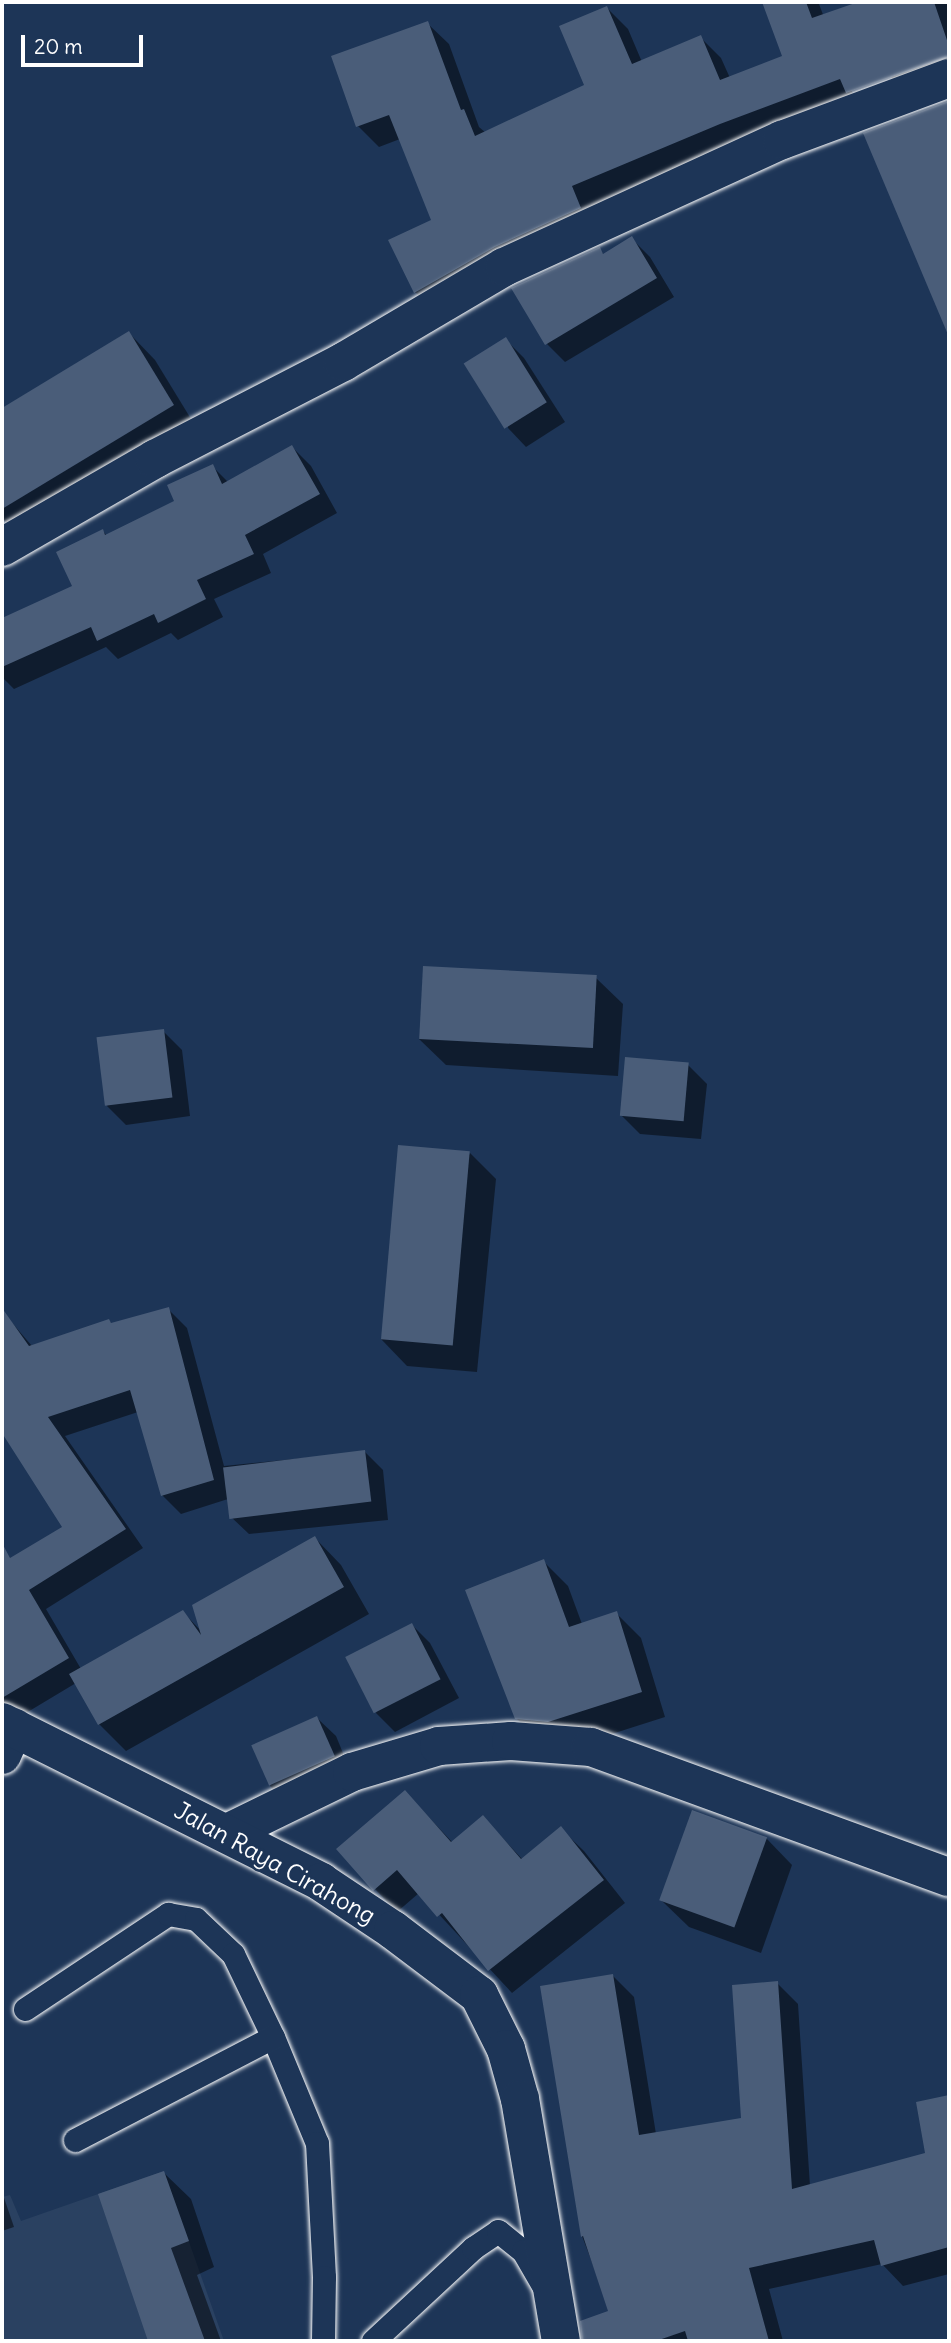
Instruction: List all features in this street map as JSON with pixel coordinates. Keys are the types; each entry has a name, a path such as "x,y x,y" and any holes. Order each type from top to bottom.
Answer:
{"street":[{"path":"2,547 155,459 343,362 504,267 782,140 949,78"},
{"name":"Jalan Raya Cirahong","path":"6,1735 227,1833 321,1882 393,1930 479,1995 506,2049 520,2099 561,2341"},
{"path":"227,1833 352,1772 439,1746 512,1741 591,1747 949,1877"}],"lane":[{"path":"25,2009 168,1914 197,1919 233,1954 273,2037 317,2143 324,2277 323,2341"},
{"path":"75,2140 273,2037"},
{"path":"373,2341 473,2248 498,2231 523,2251 551,2299 555,2312 548,2341"}],"shaded area":[{"path":"164,2171 224,2341 2,2341 2,2197 10,2195 21,2221"}],"building":[{"path":"762,2 806,2 812,18 858,2 934,2 949,46 949,57 846,93 840,79 720,124 572,186 581,208 495,247 414,293 388,240 431,220 389,115 356,127 331,56 428,21 461,110 464,109 475,136 584,85 559,26 607,6 632,64 701,35 720,80 782,56"},
{"path":"949,101 949,337 863,133"},
{"path":"632,236 657,278 545,345 511,288 600,247 603,254"},
{"path":"129,331 174,405 2,509 2,408"},
{"path":"506,337 547,402 504,429 464,363"},
{"path":"292,445 320,494 245,535 254,554 197,580 206,599 158,623 154,614 97,641 91,627 2,667 2,618 72,586 56,552 103,529 105,535 174,501 167,485 213,464 222,484"},
{"path":"423,966 597,975 593,1048 419,1039"},
{"path":"164,1029 172,1097 105,1106 97,1037"},
{"path":"625,1057 689,1063 684,1121 620,1116"},
{"path":"398,1145 470,1151 453,1346 381,1339"},
{"path":"169,1307 214,1480 161,1496 130,1390 48,1417 126,1529 29,1590 69,1658 2,1698 2,1543 10,1558 62,1527 2,1433 2,1308 29,1346 109,1319 111,1323"},
{"path":"365,1450 371,1502 229,1519 223,1467"},
{"path":"315,1536 344,1587 98,1725 69,1674 183,1610 201,1635 192,1605"},
{"path":"544,1559 569,1627 617,1611 642,1692 548,1722 515,1719 465,1590"},
{"path":"412,1623 441,1679 374,1713 345,1657"},
{"path":"317,1716 335,1756 269,1785 251,1745"},
{"path":"405,1790 451,1842 483,1815 521,1859 561,1826 604,1880 488,1971 442,1913 437,1917 397,1870 373,1891 336,1849"},
{"path":"692,1810 767,1837 734,1928 659,1900"},
{"path":"613,1974 639,2135 741,2118 732,1985 778,1981 792,2189 925,2153 916,2102 949,2095 949,2247 881,2266 874,2240 749,2268 769,2341 688,2341 685,2331 656,2341 582,2341 580,2321 608,2311 583,2236 581,2237 540,1986"},
{"path":"164,2171 189,2241 171,2248 205,2341 148,2341 98,2194"}]}
